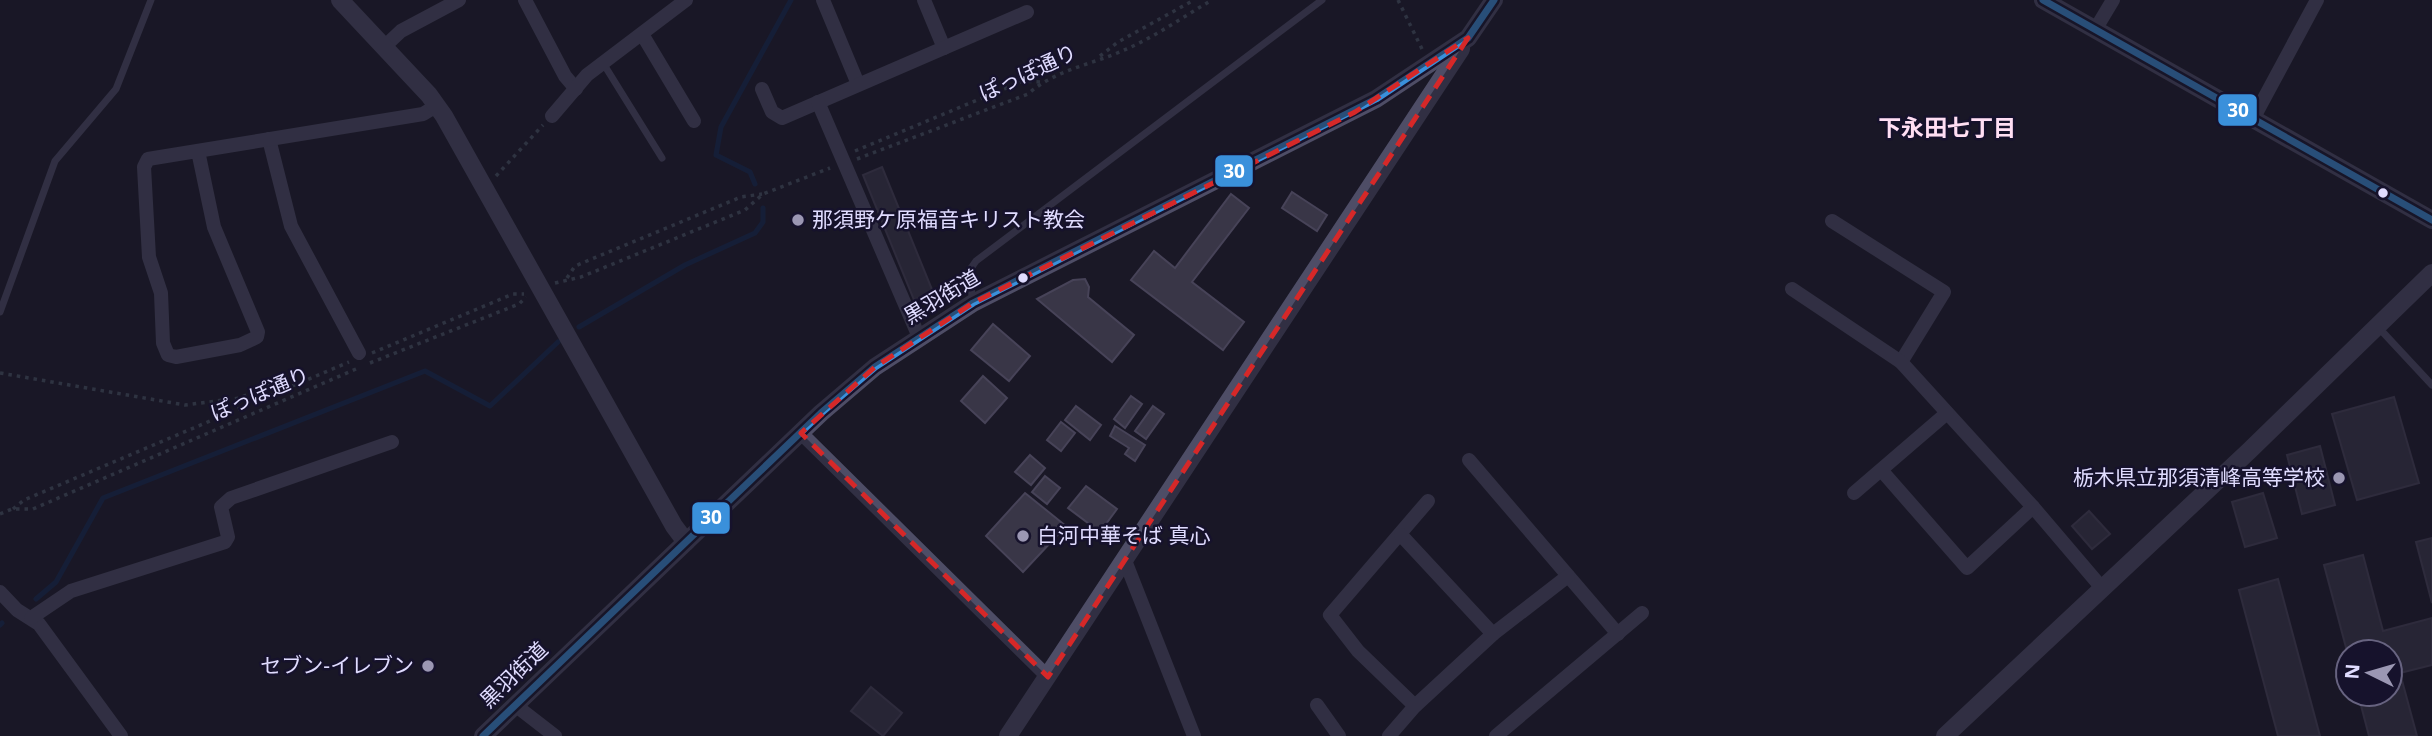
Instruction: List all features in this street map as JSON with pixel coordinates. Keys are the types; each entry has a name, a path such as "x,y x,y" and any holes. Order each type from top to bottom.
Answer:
{"street":[{"path":"340,0 436,106 486,188 674,526 686,542"},
{"path":"384,47 401,31 457,0"},
{"path":"525,0 565,76 576,89"},
{"path":"552,116 603,63 686,0"},
{"path":"823,0 858,84"},
{"path":"924,0 944,48"},
{"name":"黒羽街道","path":"484,736 801,433 875,367 973,303 1356,112 1430,66 1468,38 1494,0"},
{"path":"2043,0 2432,220"},
{"path":"2095,30 2113,0"},
{"path":"2253,119 2317,0"},
{"path":"762,89 776,116 782,118 1027,12"},
{"path":"642,34 694,121"},
{"path":"1008,736 1468,38"},
{"path":"818,102 919,337"},
{"path":"198,151 214,227 258,332 257,337 240,345 176,357 168,355 163,343 163,304 149,257 144,167 148,159 423,114 436,106"},
{"path":"269,139 291,226 359,353"},
{"path":"1832,221 1944,292 1900,362"},
{"path":"1945,736 2432,273"},
{"path":"1792,289 1900,362 2033,507 2102,588"},
{"path":"1854,493 1947,413"},
{"path":"801,433 1048,677"},
{"path":"31,618 71,591 225,542 228,537 221,507 231,498 392,442"},
{"path":"1469,460 1618,634"},
{"path":"1882,471 1967,568 2033,507"},
{"path":"1415,706 1358,651 1330,615 1428,501"},
{"path":"1401,535 1493,634"},
{"path":"1124,558 1194,736"},
{"path":"1390,736 1415,706 1493,634 1569,576"},
{"path":"2,598 31,618 121,736"},
{"path":"1496,736 1642,613"},
{"path":"515,705 555,736"},
{"path":"1317,705 1339,736"}],"lane":[{"path":"0,312 55,161 116,89 151,0"},
{"path":"973,303 969,271 976,261 1322,0"},
{"path":"603,63 662,158"},
{"path":"2377,326 2432,385"}],"path":[{"path":"1098,58 1118,42 1194,0"},
{"name":"ぽっぽ通り","path":"1041,82 1023,81 853,152 851,159 861,160 1028,94 1041,82 1098,58 1121,52 1212,0"},
{"path":"1398,0 1430,66"},
{"path":"486,188 552,116"},
{"path":"567,278 575,266 741,197 763,194 835,166"},
{"path":"552,284 567,278 581,277 746,210 763,194"},
{"name":"ぽっぽ通り","path":"0,514 24,500 513,294 530,294 519,304 364,365 33,509 12,509"},
{"path":"0,373 185,405 240,398 293,374"}],"highlighted area":[{"path":"1468,38 1124,558 1048,677 801,433 875,367 973,303 1355,112"}],"building":[{"path":"882,167 933,292 914,300 863,175"},
{"path":"1292,192 1327,215 1317,231 1282,208"},
{"path":"1231,194 1249,208 1192,282 1244,322 1223,350 1131,280 1154,251 1175,268"},
{"path":"1085,279 1089,287 1088,297 1134,335 1112,362 1037,299 1073,280"},
{"path":"993,324 1030,356 1009,381 971,350"},
{"path":"983,376 1007,398 985,423 961,401"},
{"path":"1131,396 1142,404 1125,428 1114,419"},
{"path":"2394,397 2419,483 2357,500 2332,414"},
{"path":"1076,406 1101,425 1090,440 1065,420"},
{"path":"1153,406 1164,414 1146,439 1135,431"},
{"path":"1061,422 1075,433 1061,451 1047,440"},
{"path":"1115,426 1145,445 1135,461 1125,454 1129,448 1110,436"},
{"path":"2320,446 2335,505 2302,514 2287,455"},
{"path":"1030,455 1045,468 1031,485 1015,472"},
{"path":"1045,476 1060,488 1047,504 1032,492"},
{"path":"1086,486 1117,509 1100,532 1068,508"},
{"path":"1025,493 1066,526 1023,572 986,536"},
{"path":"2263,493 2277,538 2245,547 2232,502"},
{"path":"2089,511 2110,534 2092,549 2072,526"},
{"path":"2432,538 2432,603 2416,542"},
{"path":"2363,555 2383,631 2432,618 2432,665 2404,672 2404,638 2343,638 2324,565"},
{"path":"2278,579 2320,736 2278,736 2239,590"},
{"path":"871,687 902,713 883,736 851,711"},
{"path":"2404,688 2417,736 2369,736 2362,708 2404,708"}],"waterway":[{"path":"755,184 750,172 716,155 721,127 791,0"},
{"path":"579,327 685,265 755,233 763,222 763,208"},
{"path":"36,599 56,582 103,498 425,371 490,406 558,342"}],"transit line":[{"name":"30","path":"483,736 821,413 875,367 973,303 1376,99 1468,38 1494,0"},
{"name":"30","path":"2043,0 2432,220"}],"place":[{"name":"那須野ケ原福音キリスト教会","path":"798,220"},
{"name":"栃木県立那須清峰高等学校","path":"2339,478"},
{"name":"白河中華そば 真心","path":"1023,536"},
{"name":"セブン-イレブン","path":"428,666"}],"district":[{"name":"下永田七丁目","path":"1947,128"}]}
